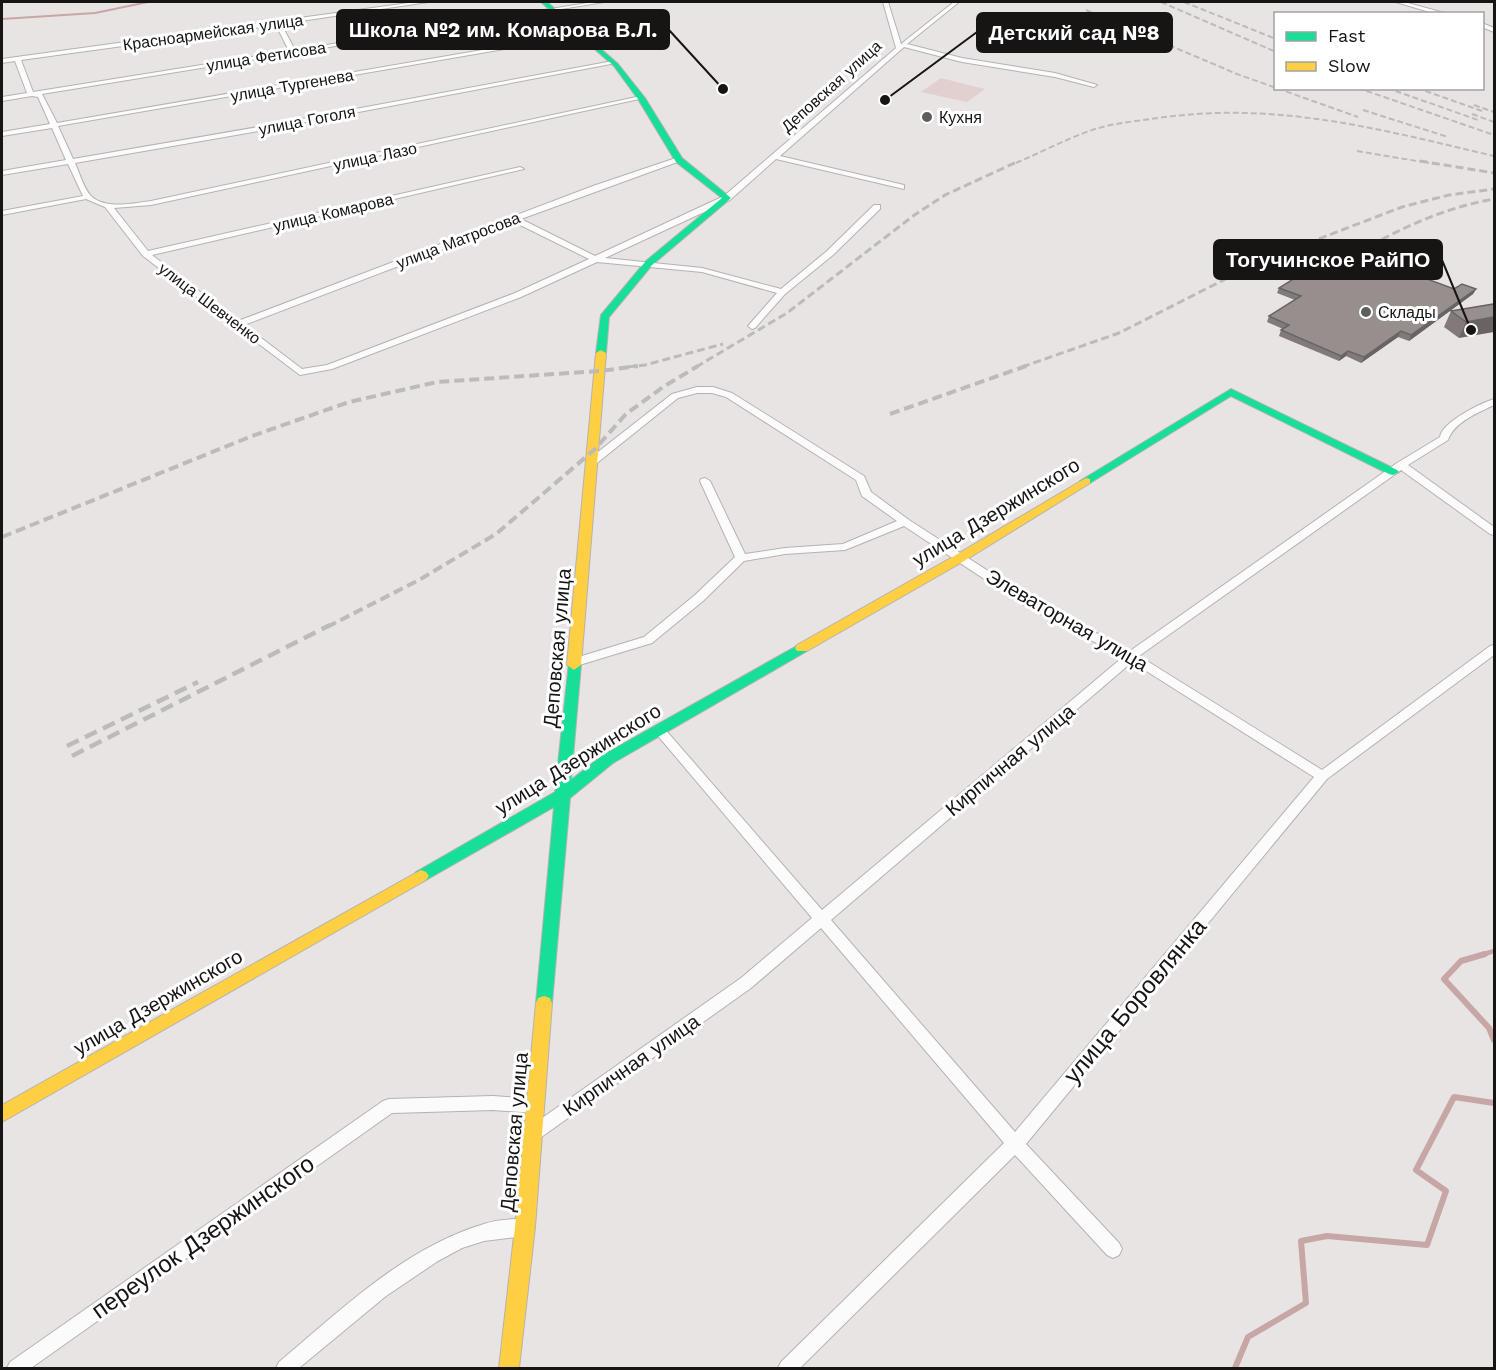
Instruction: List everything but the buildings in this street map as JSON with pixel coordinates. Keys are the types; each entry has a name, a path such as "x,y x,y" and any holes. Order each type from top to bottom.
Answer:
{"street":[{"name":"Красноармейская улица","path":"2,61 425,2"},
{"name":"улица Фетисова","path":"2,99 293,52 549,5 601,2"},
{"path":"885,2 901,46 962,60 1055,75 1094,85"},
{"name":"Деповская улица","path":"509,1368 536,1106 604,317 649,263 776,157 901,46 957,2"},
{"path":"1399,2 1437,12"},
{"path":"549,5 613,63 641,98 679,160 727,198"},
{"path":"278,23 293,52"},
{"name":"улица Тургенева","path":"2,134 582,35"},
{"path":"17,59 31,94 41,96 56,124 87,197 108,206"},
{"name":"улица Гоголя","path":"2,173 264,128 613,63"},
{"name":"улица Лазо","path":"108,206 151,203 641,98"},
{"path":"776,157 901,187"},
{"name":"улица Матросова","path":"237,324 679,160"},
{"name":"улица Комарова","path":"146,254 520,170"},
{"path":"2,213 87,197"},
{"name":"Деповская улица","path":"329,367 518,295 727,198"},
{"name":"улица Шевченко","path":"108,206 146,254 300,372 329,367"},
{"path":"752,326 782,292 830,253 877,207"},
{"path":"515,219 595,260 649,263 702,270 782,292"},
{"name":"Элеваторная улица","path":"593,461 675,396 697,390 712,390 729,395 860,478 866,494 1026,601 1131,656 1322,776"},
{"name":"улица Дзержинского","path":"2,1114 564,794 608,759 960,558 1231,392 1397,468"},
{"name":"Кирпичная улица","path":"533,1134 746,983 1131,656 1397,468 1445,438 1445,433 1453,425 1494,402"},
{"path":"1397,468 1494,532"},
{"path":"705,481 741,558"},
{"path":"576,662 648,640 699,598 741,558 785,550 845,547 905,522"},
{"name":"улица Боровлянка","path":"788,1368 1016,1144 1322,776 1494,649"},
{"path":"658,730 1016,1144 1113,1249"},
{"name":"переулок Дзержинского","path":"16,1368 389,1106 493,1103 536,1106"},
{"path":"285,1368 382,1290 440,1251 485,1232 525,1227"}],"shaded area":[{"path":"941,78 985,89 967,102 921,92"}],"waterway":[{"path":"2,19 95,13 148,2"},
{"path":"1481,955 1494,951"},
{"path":"1485,954 1461,961 1444,979 1489,1028 1494,1040"},
{"path":"1235,1368 1248,1337 1306,1303 1301,1241 1327,1236 1427,1245 1446,1191 1416,1170 1454,1097 1494,1103"}],"railway":[{"path":"1161,2 1274,51"},
{"path":"1184,2 1274,38"},
{"path":"1086,10 1237,74 1274,87"},
{"path":"1282,90 1358,117"},
{"path":"1364,90 1494,135"},
{"path":"1393,90 1478,120"},
{"path":"1423,90 1482,111"},
{"path":"1474,105 1494,112"},
{"path":"1363,110 1448,137"},
{"path":"1016,163 1075,137 1110,125 1202,114 1245,113 1286,115 1369,128 1494,156"},
{"path":"1472,114 1494,122"},
{"path":"1357,151 1429,163"},
{"path":"696,367 787,313 913,216 945,195 1019,161"},
{"path":"1420,161 1494,173"},
{"path":"1022,367 1119,333 1261,261 1402,207 1449,195 1494,189"},
{"path":"1340,263 1377,242 1433,216 1494,199"},
{"path":"627,367 645,365 723,344"},
{"path":"2,537 252,436 349,402 437,382 600,371 638,366"},
{"path":"327,627 419,580 496,534 594,450 626,414 663,387 698,366"},
{"path":"890,414 1026,366"},
{"path":"72,756 330,625"},
{"path":"67,746 198,682"}],"traffic: fast":[{"path":"544,2 616,65 641,98 679,160 727,198 649,263 604,317 601,353"},
{"path":"1086,481 1231,392 1393,472"},
{"path":"421,876 564,794 608,759 802,648"},
{"path":"544,1003 574,665"}],"traffic: slow":[{"path":"574,665 601,353"},
{"path":"802,648 960,558 1086,481"},
{"path":"2,1114 421,876"},
{"path":"509,1368 525,1227 544,1003"}],"place":[{"name":"Школа №2 им. Комарова В.Л.","path":"723,89"},
{"name":"Детский сад №8","path":"885,100"},
{"name":"Кухня","path":"927,117"},
{"name":"Склады","path":"1366,312"},
{"name":"Тогучинское РайПО","path":"1471,330"}]}
